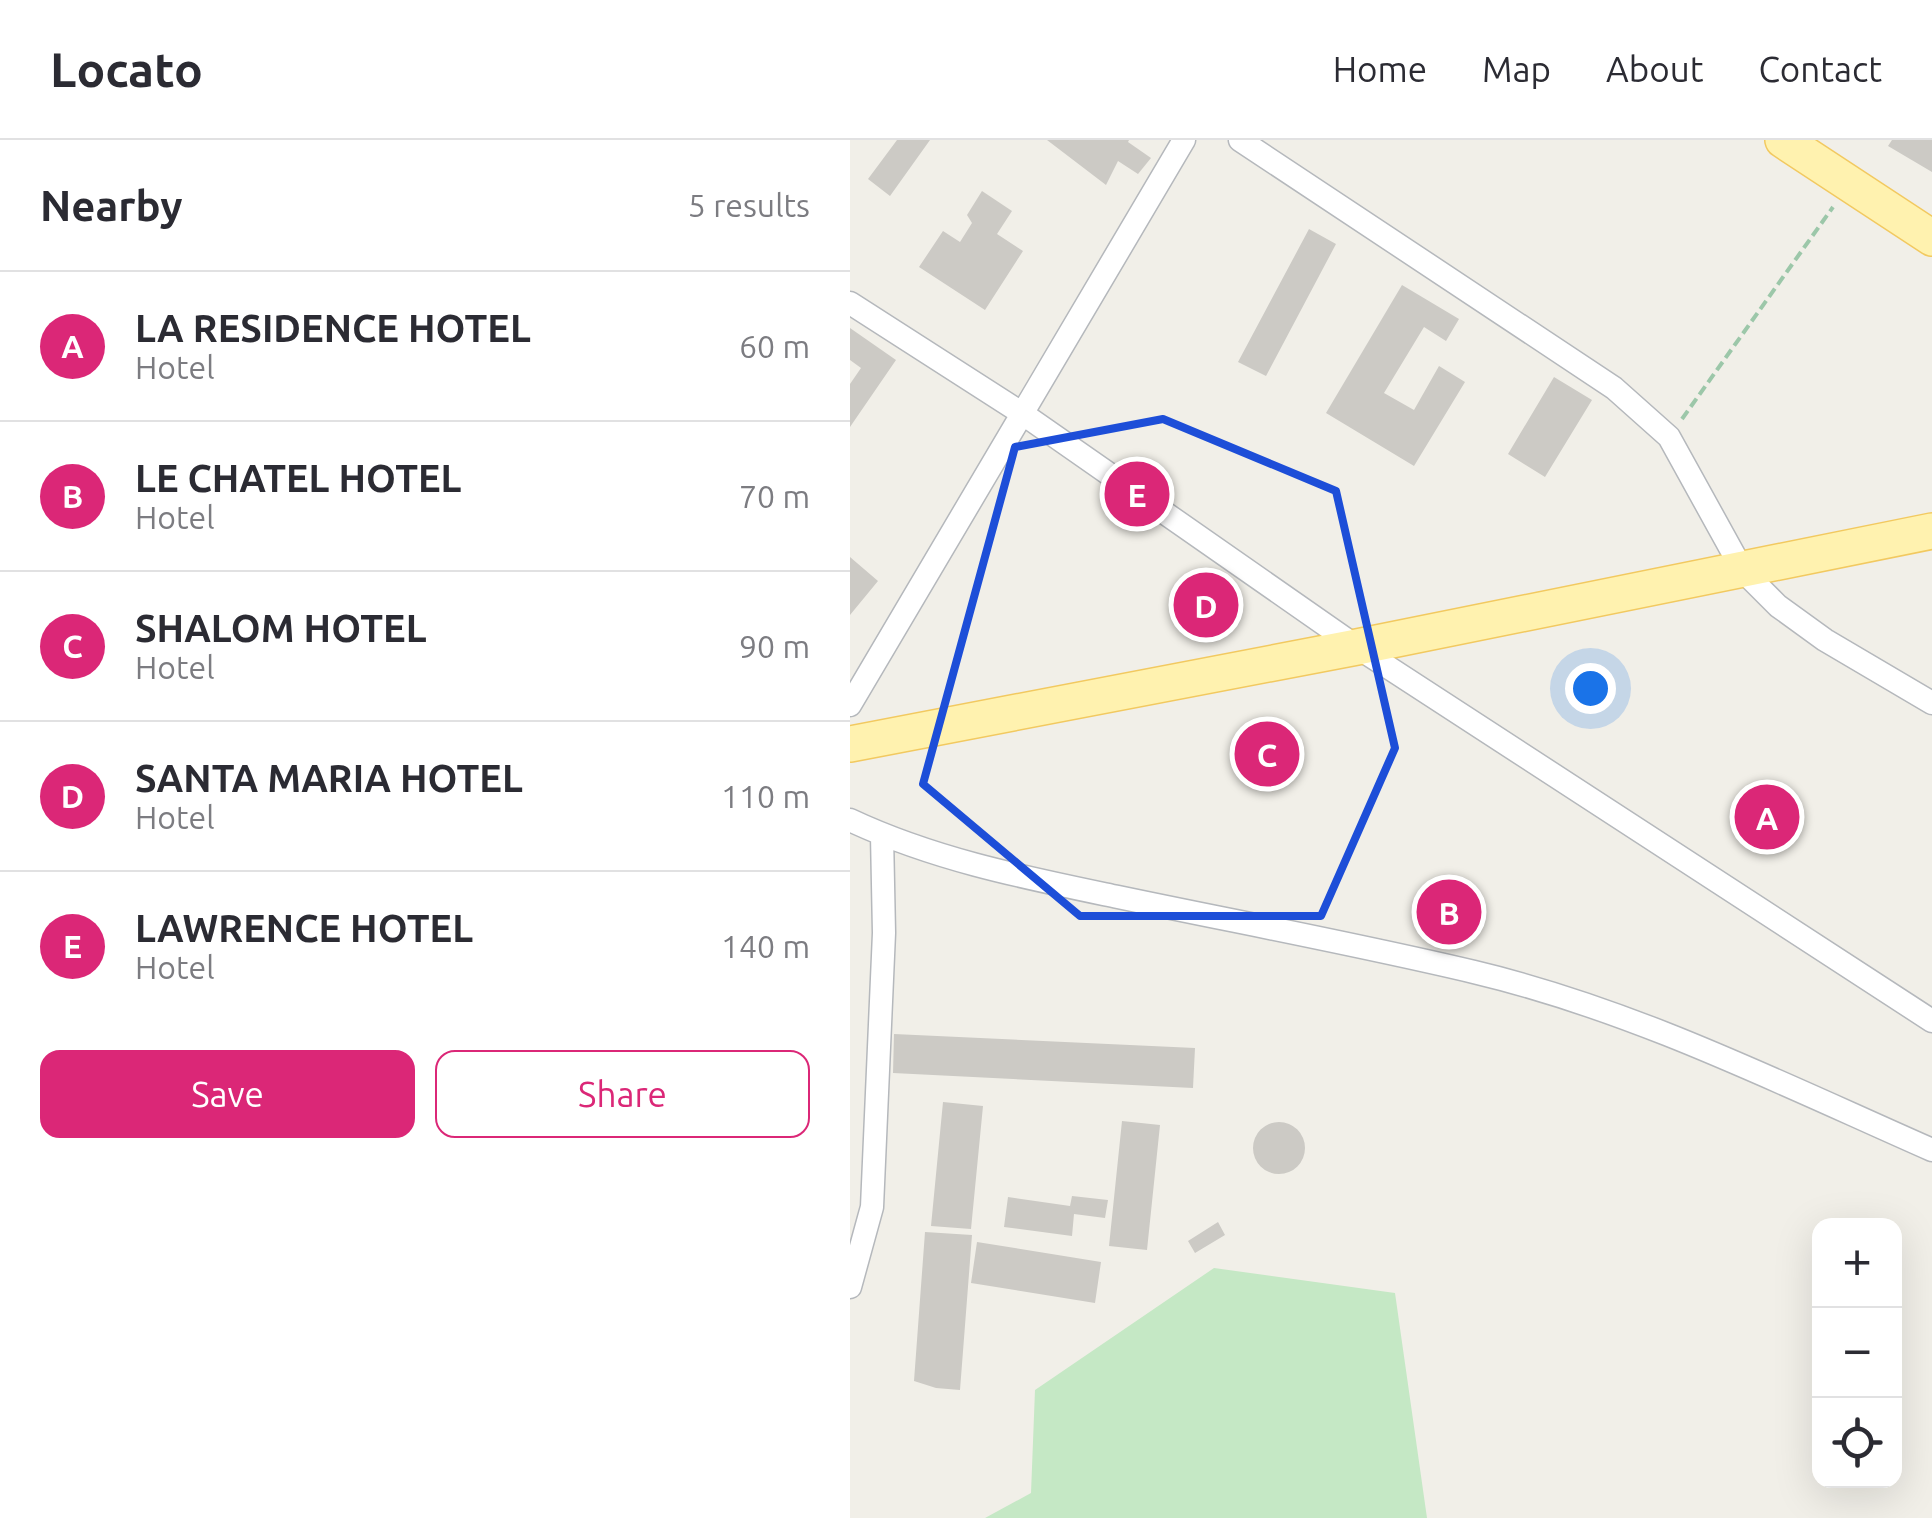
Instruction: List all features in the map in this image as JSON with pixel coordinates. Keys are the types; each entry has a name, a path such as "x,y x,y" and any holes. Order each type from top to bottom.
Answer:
{"main road":[{"path":"1783,140 1932,238"},
{"path":"850,744 1932,531"}],"street":[{"path":"850,705 1184,140"},
{"path":"1240,140 1614,388 1669,437 1743,571 1778,606 1825,640 1932,703"},
{"path":"850,303 1022,414 1357,647 1932,1021"},
{"path":"850,820 882,836 986,869 1474,972 1579,1000 1932,1150"},
{"path":"850,1287 872,1207 884,932 882,836"},
{"path":"850,1130 873,1138"}],"path":[{"path":"1669,437 1850,182"}],"highlighted area":[{"path":"1163,419 1336,491 1395,748 1321,916 1080,916 923,784 1015,447"}],"green space":[{"path":"1214,1268 1395,1293 1427,1518 985,1518 1031,1493 1035,1390"}],"building":[{"path":"897,140 930,140 890,196 868,179"},
{"path":"1047,140 1129,140 1151,158 1138,174 1118,161 1106,185"},
{"path":"1892,140 1932,140 1932,172 1888,146"},
{"path":"982,191 1012,211 997,234 1023,251 985,310 919,267 943,231 960,242 972,223 967,215"},
{"path":"1309,229 1336,244 1266,376 1238,362"},
{"path":"1402,285 1459,319 1446,341 1424,327 1384,393 1414,410 1439,366 1465,382 1414,466 1326,413"},
{"path":"850,328 896,360 850,427 850,384 861,368 850,360"},
{"path":"1554,377 1592,400 1545,477 1508,454"},
{"path":"850,557 878,581 850,615"},
{"path":"894,1034 1195,1048 1193,1088 893,1073"},
{"path":"943,1102 983,1106 971,1229 931,1226"},
{"path":"1122,1121 1160,1125 1147,1250 1109,1246"},
{"path":"1279,1122 1297,1130 1305,1148 1297,1166 1279,1174 1261,1166 1253,1148 1261,1130"},
{"path":"1072,1196 1108,1200 1105,1218 1074,1214 1072,1236 1004,1227 1008,1197 1070,1206"},
{"path":"1218,1222 1225,1235 1195,1253 1188,1241"},
{"path":"925,1232 972,1235 960,1390 914,1381"},
{"path":"977,1242 1101,1262 1095,1303 971,1283"}],"place":[{"name":"LAWRENCE HOTEL","path":"1137,494"},
{"name":"SANTA MARIA HOTEL","path":"1206,605"},
{"name":"SHALOM HOTEL","path":"1267,754"},
{"name":"LA RESIDENCE HOTEL","path":"1767,817"},
{"name":"LE CHATEL HOTEL","path":"1449,912"}]}
